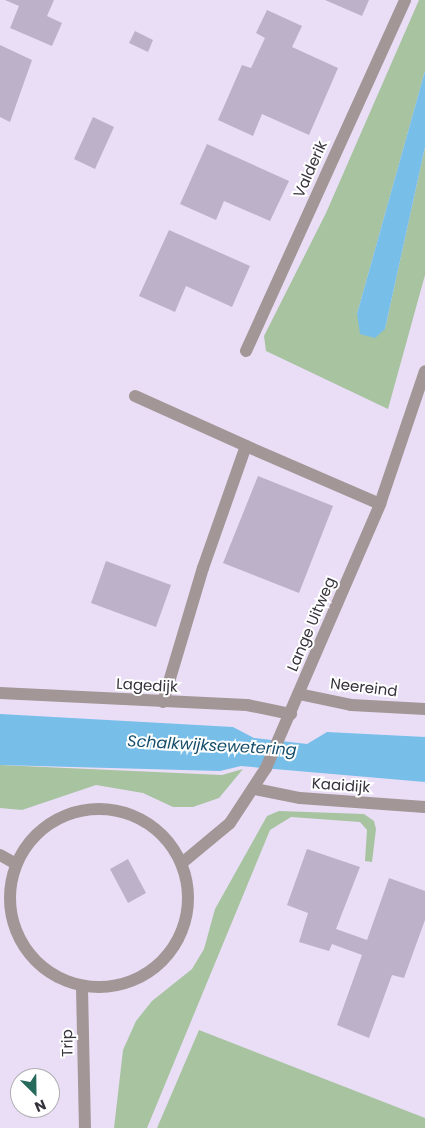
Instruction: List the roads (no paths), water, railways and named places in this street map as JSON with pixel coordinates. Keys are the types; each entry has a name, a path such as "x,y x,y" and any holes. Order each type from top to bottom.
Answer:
{"street":[{"name":"Valderik","path":"246,351 405,0"},
{"name":"Lange Uitweg","path":"182,863 230,823 255,789 266,768 291,714 380,504 425,371"},
{"path":"134,396 380,504"},
{"path":"163,702 203,568 246,446"},
{"name":"Lagedijk","path":"0,693 246,705 291,714"},
{"name":"Neereind","path":"299,694 351,705 425,709"},
{"name":"Kaaidijk","path":"255,789 300,798 425,807"},
{"path":"106,808 135,815 161,832 182,863 189,907 180,936 163,962 136,980 106,988 82,987 62,981 36,964 14,931 8,893 16,864 25,846 47,824 74,811 106,808"},
{"path":"0,855 16,864"},
{"name":"Trip","path":"82,987 85,1128"}],"water":[{"path":"425,71 425,147 385,329 375,338 360,334 357,314"},
{"name":"Schalkwijksewetering","path":"0,714 233,727 254,738 307,744 327,732 425,737 425,782 241,766 220,771 0,765"}]}
